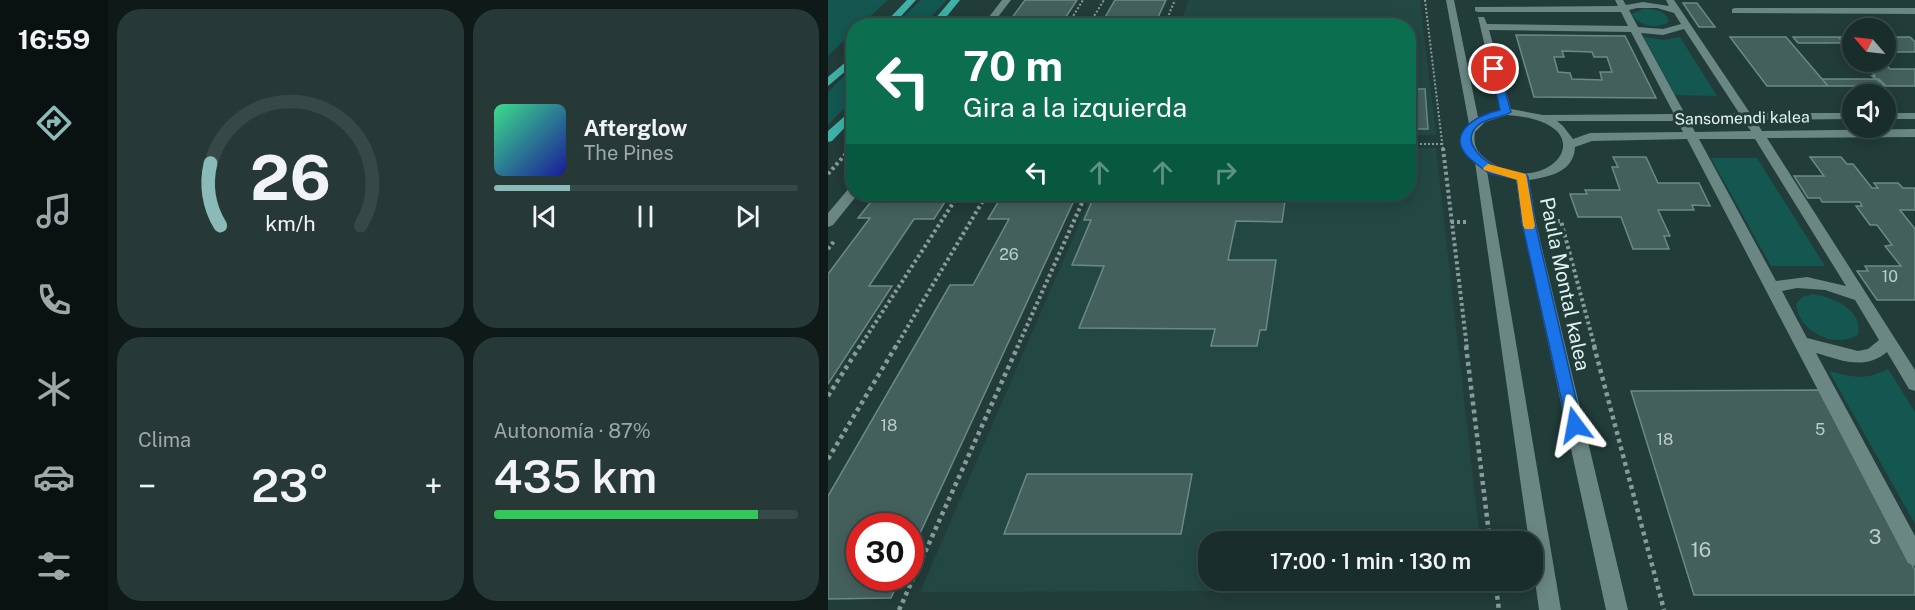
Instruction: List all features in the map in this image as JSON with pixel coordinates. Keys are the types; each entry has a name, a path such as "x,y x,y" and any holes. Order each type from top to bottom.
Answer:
{"main road":[{"path":"894,18 912,0"},
{"path":"940,18 956,0"},
{"path":"828,83 846,66"},
{"path":"828,138 846,119"}],"street":[{"path":"992,18 1007,0"},
{"path":"1450,0 1474,123"},
{"path":"1506,112 1477,4 1673,5 1759,135 1915,384"},
{"path":"1621,4 1915,556"},
{"path":"1735,10 1915,11"},
{"path":"1483,27 1634,28 1663,32 1686,25"},
{"path":"1506,112 1525,113 1543,118 1561,130 1570,145 1569,157 1559,168 1543,175 1522,177 1492,170 1480,163 1466,145 1466,133 1474,123 1488,115 1506,112"},
{"name":"Sansomendi kalea","path":"1543,118 1842,116"},
{"path":"1896,116 1915,116"},
{"name":"Sansomendi kalea","path":"1570,145 1590,137 1915,133"},
{"path":"1480,163 1550,610"},
{"name":"Paula Montal kalea","path":"1522,177 1528,223 1617,610"},
{"path":"828,222 846,200"},
{"path":"1772,288 1797,281 1806,281 1821,283 1859,296"},
{"path":"1801,343 1858,357 1873,354 1888,342"}],"path":[{"path":"1072,18 1083,0"},
{"path":"1093,18 1104,0"},
{"path":"1167,18 1175,0"},
{"path":"1425,0 1490,531"},
{"path":"1416,144 1466,145"},
{"path":"828,174 846,154"},
{"path":"828,396 954,201"},
{"path":"828,459 983,201"},
{"path":"899,610 1083,201"},
{"path":"1496,591 1499,610"}],"shaded area":[{"path":"828,0 888,0 869,18 846,18 846,39 828,56"},
{"path":"921,0 947,0 930,18 902,18"},
{"path":"1189,0 1420,0 1436,135 1416,135 1416,18 1182,18"},
{"path":"1643,9 1663,13 1669,22 1659,26 1648,26 1639,22 1632,14"},
{"path":"1644,37 1664,40 1680,37 1717,96 1675,95"},
{"path":"846,74 846,106 828,125 828,92"},
{"path":"1416,148 1436,148 1479,531 1198,531 1198,591 1202,591 920,592 924,591 924,583 1089,201 1416,201"},
{"path":"1711,158 1757,158 1825,266 1771,266"},
{"path":"1813,294 1830,298 1845,306 1856,318 1858,335 1849,339 1829,339 1811,330 1804,323 1796,304 1802,297"},
{"path":"1888,369 1915,412 1915,524 1829,371 1859,377"}],"building":[{"path":"1025,0 1077,0 1065,18 1012,18"},
{"path":"1115,0 1166,0 1158,18 1105,18"},
{"path":"1683,3 1697,3 1715,27 1699,27"},
{"path":"1516,35 1625,36 1656,98 1534,97","holes":["1562,51 1592,52 1594,57 1607,57 1612,72 1600,72 1602,80 1572,79 1570,73 1558,72 1554,57 1564,57"]},
{"path":"1730,37 1786,37 1828,86 1767,86"},
{"path":"1793,37 1838,37 1842,41 1842,43 1798,43"},
{"path":"1896,37 1910,37 1915,42 1915,52 1896,52"},
{"path":"1915,69 1915,86 1883,84 1872,76 1875,76 1871,72"},
{"path":"1822,79 1879,79 1884,84 1842,84 1842,86 1828,86"},
{"path":"1416,89 1425,89 1428,129 1416,129"},
{"path":"1613,157 1646,157 1658,183 1699,183 1710,206 1692,205 1694,210 1658,210 1670,236 1664,236 1669,249 1633,249 1621,217 1578,217 1570,194 1587,194 1585,190 1620,190 1612,167 1618,167"},
{"path":"1810,157 1841,157 1847,164 1853,164 1872,188 1878,188 1874,183 1898,183 1903,188 1915,188 1915,210 1900,210 1915,229 1915,300 1877,300 1857,271 1868,271 1865,266 1901,266 1885,246 1892,245 1877,225 1870,225 1856,206 1862,206 1860,202 1822,202 1820,198 1808,198 1794,176 1824,176"},
{"path":"871,201 946,201 934,219 914,219 869,286 892,286 828,384 828,274 870,218 858,218"},
{"path":"999,201 1074,201 924,525 924,513 846,513 846,591 894,591 891,598 828,599 828,496 950,285 973,285 1009,219 988,219"},
{"path":"1092,201 1285,201 1282,222 1236,221 1228,260 1276,260 1266,330 1260,330 1257,346 1211,346 1215,329 1079,328 1104,266 1072,265 1091,220 1084,220"},
{"path":"1819,390 1915,570 1915,595 1694,595 1631,391"},
{"path":"1027,474 1192,474 1181,534 1004,534"}],"slow traffic":[{"path":"1488,168 1506,175 1522,177 1529,226"}],"route":[{"path":"1494,69 1506,112 1488,115 1474,123 1466,133 1466,145 1480,163 1492,170 1522,177 1528,223 1575,425"}]}
